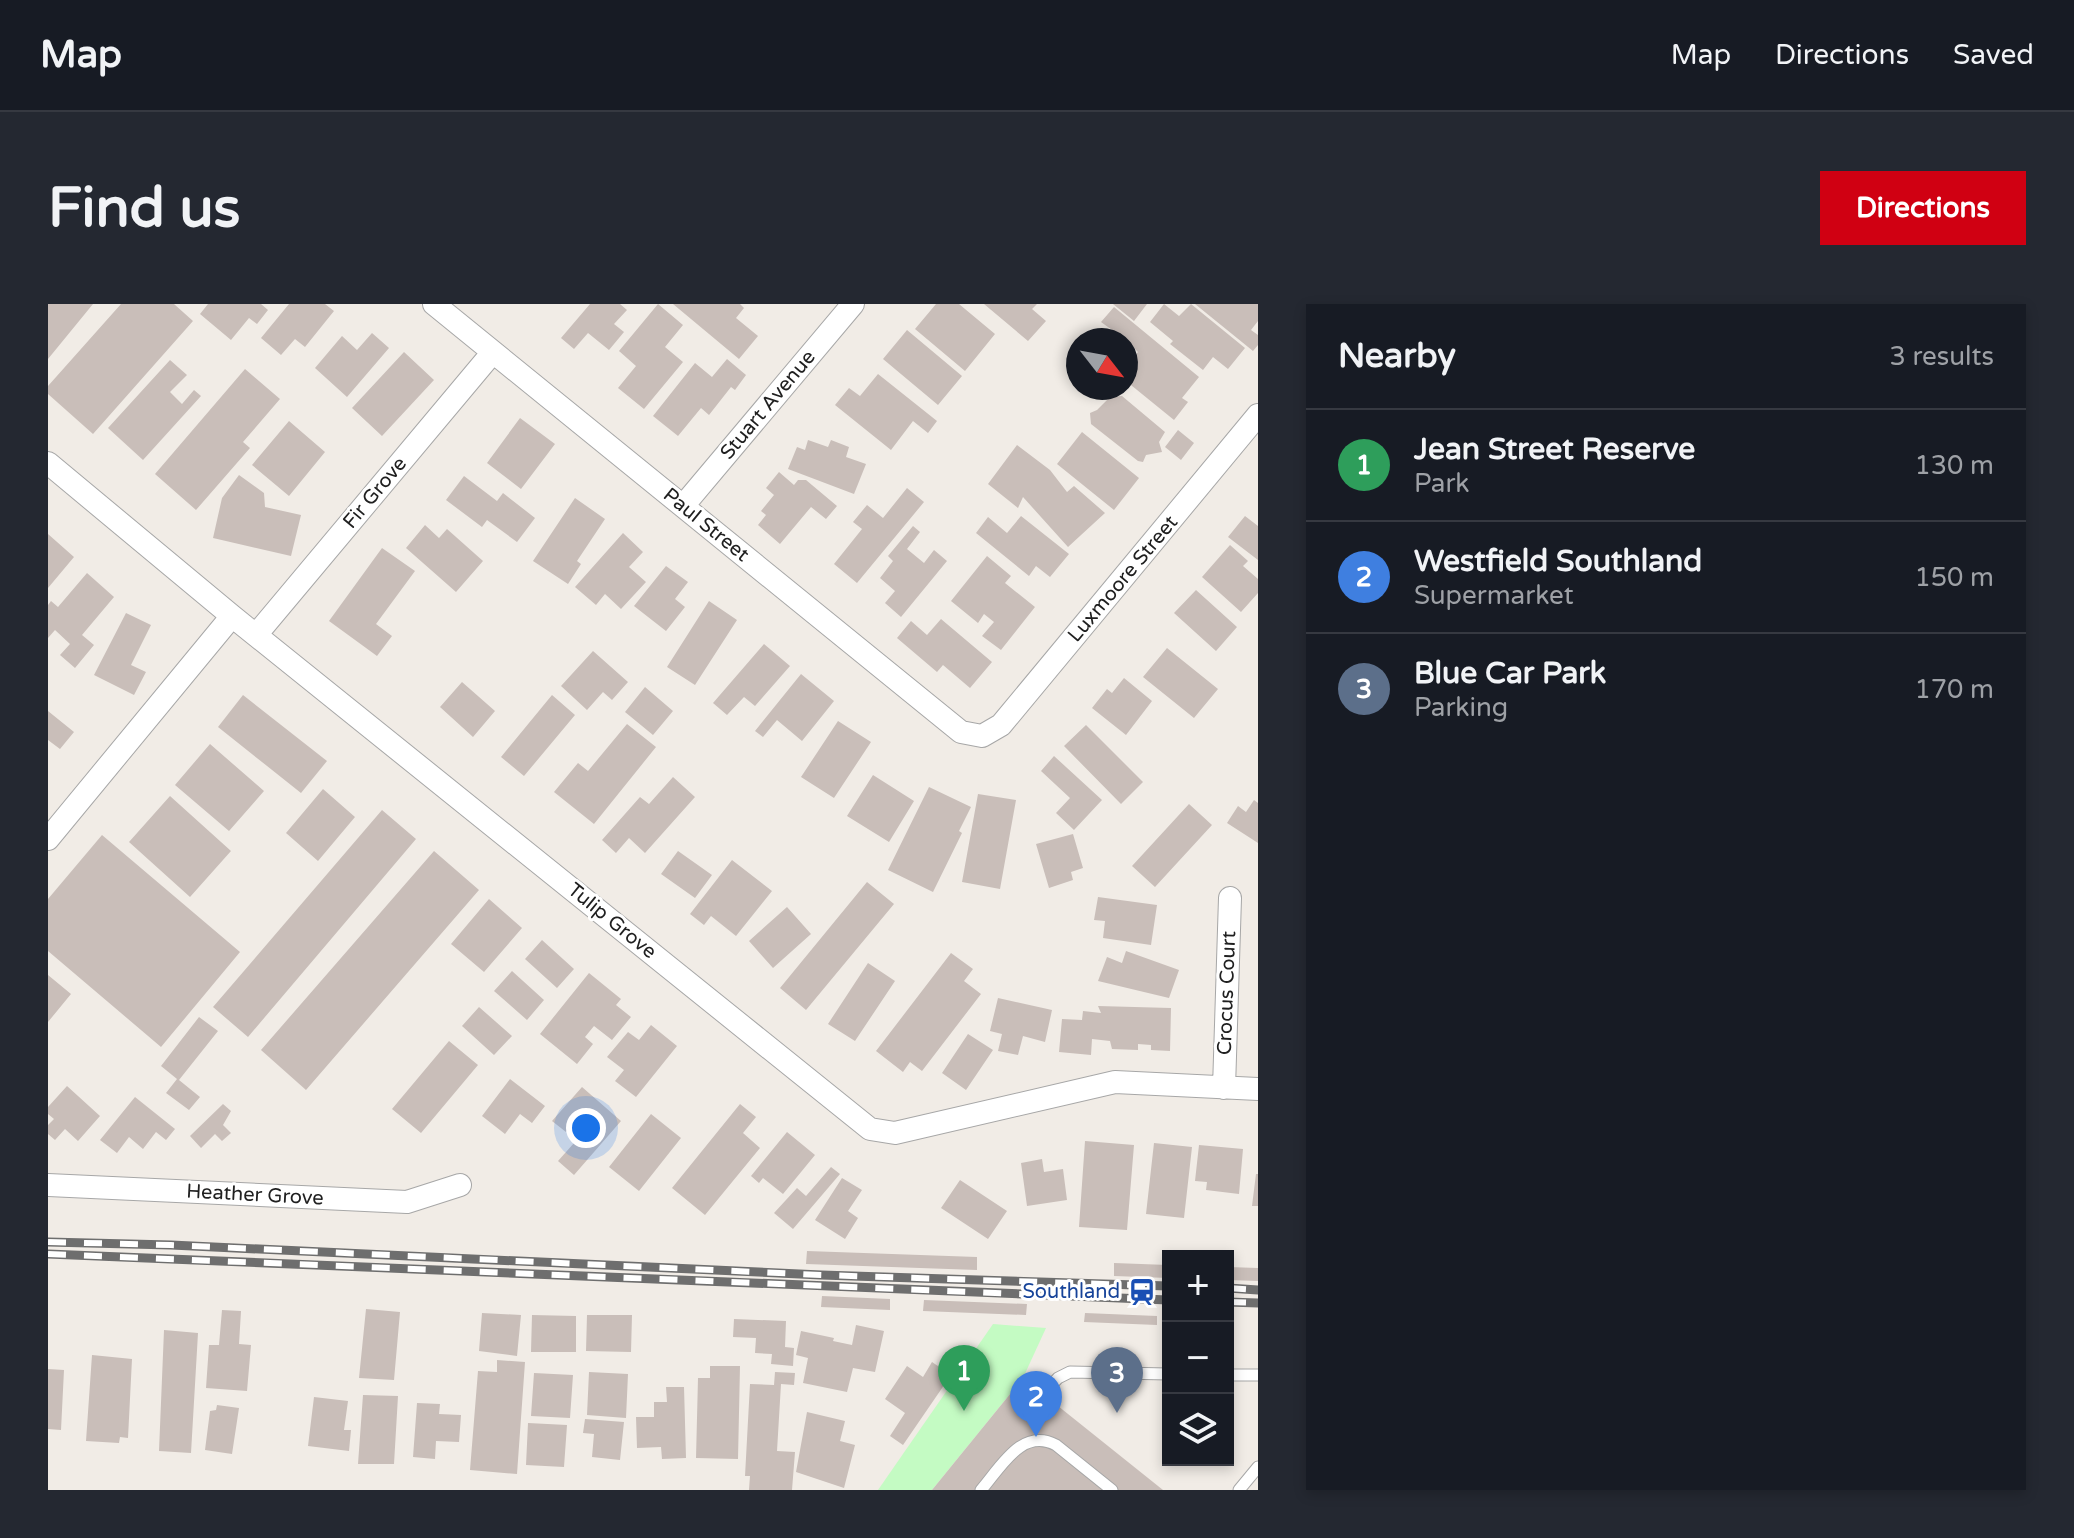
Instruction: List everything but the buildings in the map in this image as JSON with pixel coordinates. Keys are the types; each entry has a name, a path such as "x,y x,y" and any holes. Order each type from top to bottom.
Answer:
{"street":[{"name":"Paul Street","path":"434,304 961,732 982,736"},
{"name":"Stuart Avenue","path":"683,506 853,304"},
{"name":"Fir Grove","path":"256,635 493,352"},
{"name":"Luxmoore Street","path":"982,736 1001,725 1258,415"},
{"name":"Tulip Grove","path":"48,463 232,616 870,1129 895,1133 1115,1082 1258,1089"},
{"path":"48,839 232,616"},
{"name":"Crocus Court","path":"1224,1088 1230,898"},
{"name":"Heather Grove","path":"48,1185 407,1202 460,1185"}],"lane":[{"path":"1043,1394 1058,1378 1070,1372 1162,1374"},
{"path":"1234,1375 1255,1375"},
{"path":"981,1490 1014,1451 1035,1439 1056,1445 1112,1490"},
{"path":"1239,1490 1258,1467"}],"green space":[{"path":"993,1324 1046,1328 1023,1378 932,1490 878,1490"}],"railway":[{"path":"48,1242 821,1275 1162,1286"},
{"path":"48,1254 1162,1300"},
{"path":"1234,1288 1258,1290"},
{"path":"1234,1302 1258,1303"}],"place":[{"name":"Southland","path":"1142,1292"},
{"name":"Jean Street Reserve","path":"964,1411"},
{"name":"Blue Car Park","path":"1117,1413"},
{"name":"Westfield Southland","path":"1036,1437"}]}
